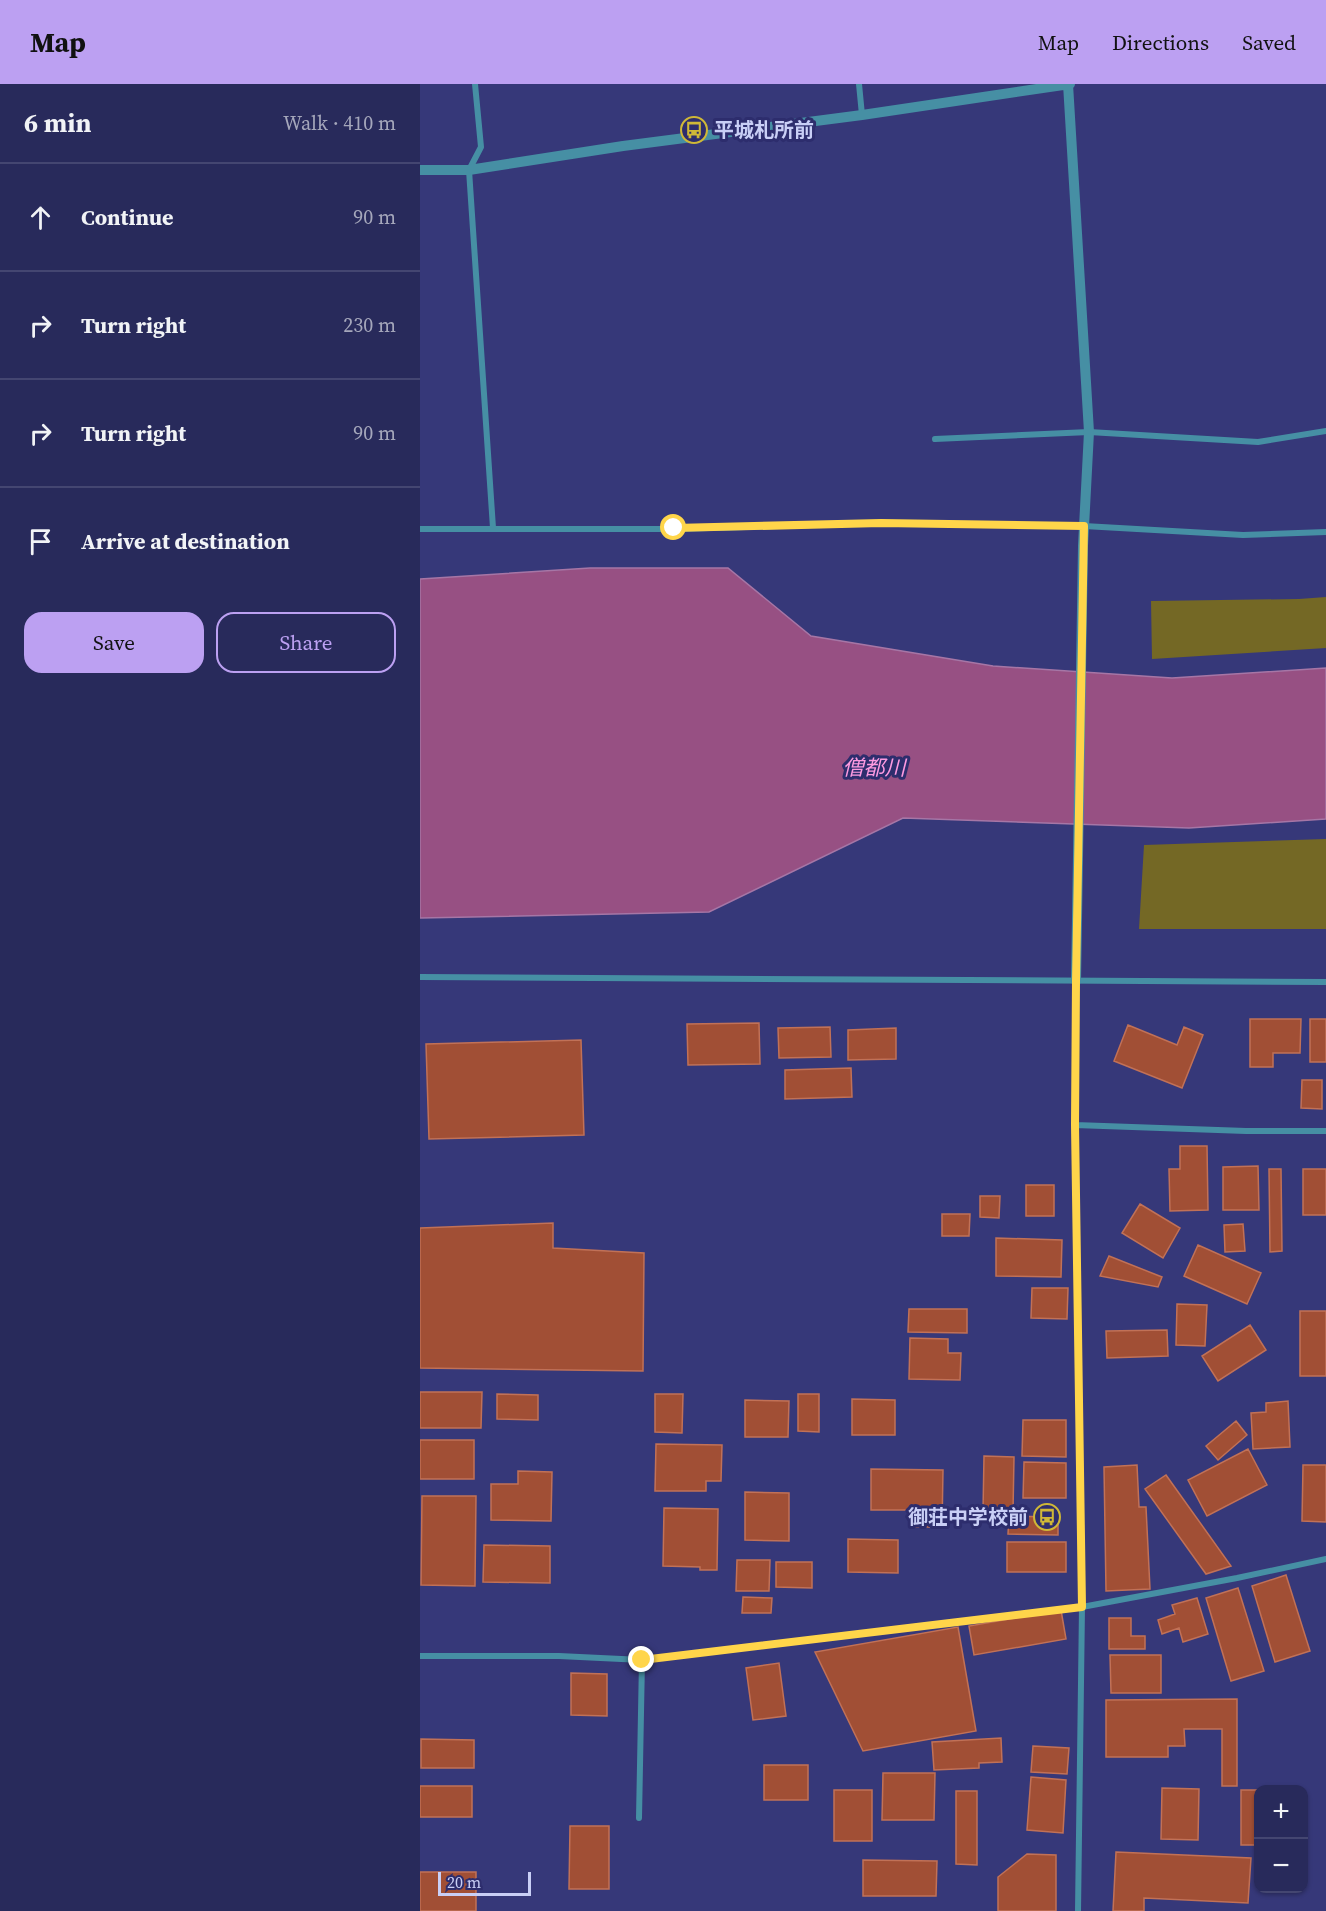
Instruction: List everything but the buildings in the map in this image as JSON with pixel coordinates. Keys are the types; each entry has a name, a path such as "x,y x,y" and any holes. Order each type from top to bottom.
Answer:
{"street":[{"path":"475,84 481,147 469,170 494,528"},
{"path":"859,84 862,115"},
{"path":"420,170 469,170 623,146 862,115 1069,84 1089,432 1083,546 1076,962 1075,1125 1082,1607 1078,1911"},
{"path":"935,439 1089,432 1258,442 1326,430"},
{"path":"420,529 674,528 881,523 1084,526 1243,536 1326,532"},
{"path":"420,977 1326,982"},
{"path":"1075,1125 1246,1131 1326,1131"},
{"path":"420,1656 559,1656 642,1660 1082,1607 1326,1559"},
{"path":"639,1818 642,1660"}],"shaded area":[{"path":"1326,597 1326,648 1152,659 1151,601"},
{"path":"1326,839 1326,929 1139,929 1144,845"}],"water":[{"name":"僧都川","path":"590,568 728,568 811,636 993,666 1172,678 1326,668 1326,819 1189,828 903,818 709,912 420,918 420,579"}],"place":[{"name":"平城札所前","path":"694,130"},
{"name":"御荘中学校前","path":"1047,1517"}],"route":[{"path":"642,1660 1082,1607 1075,1125 1084,526 881,523 674,528"}]}
